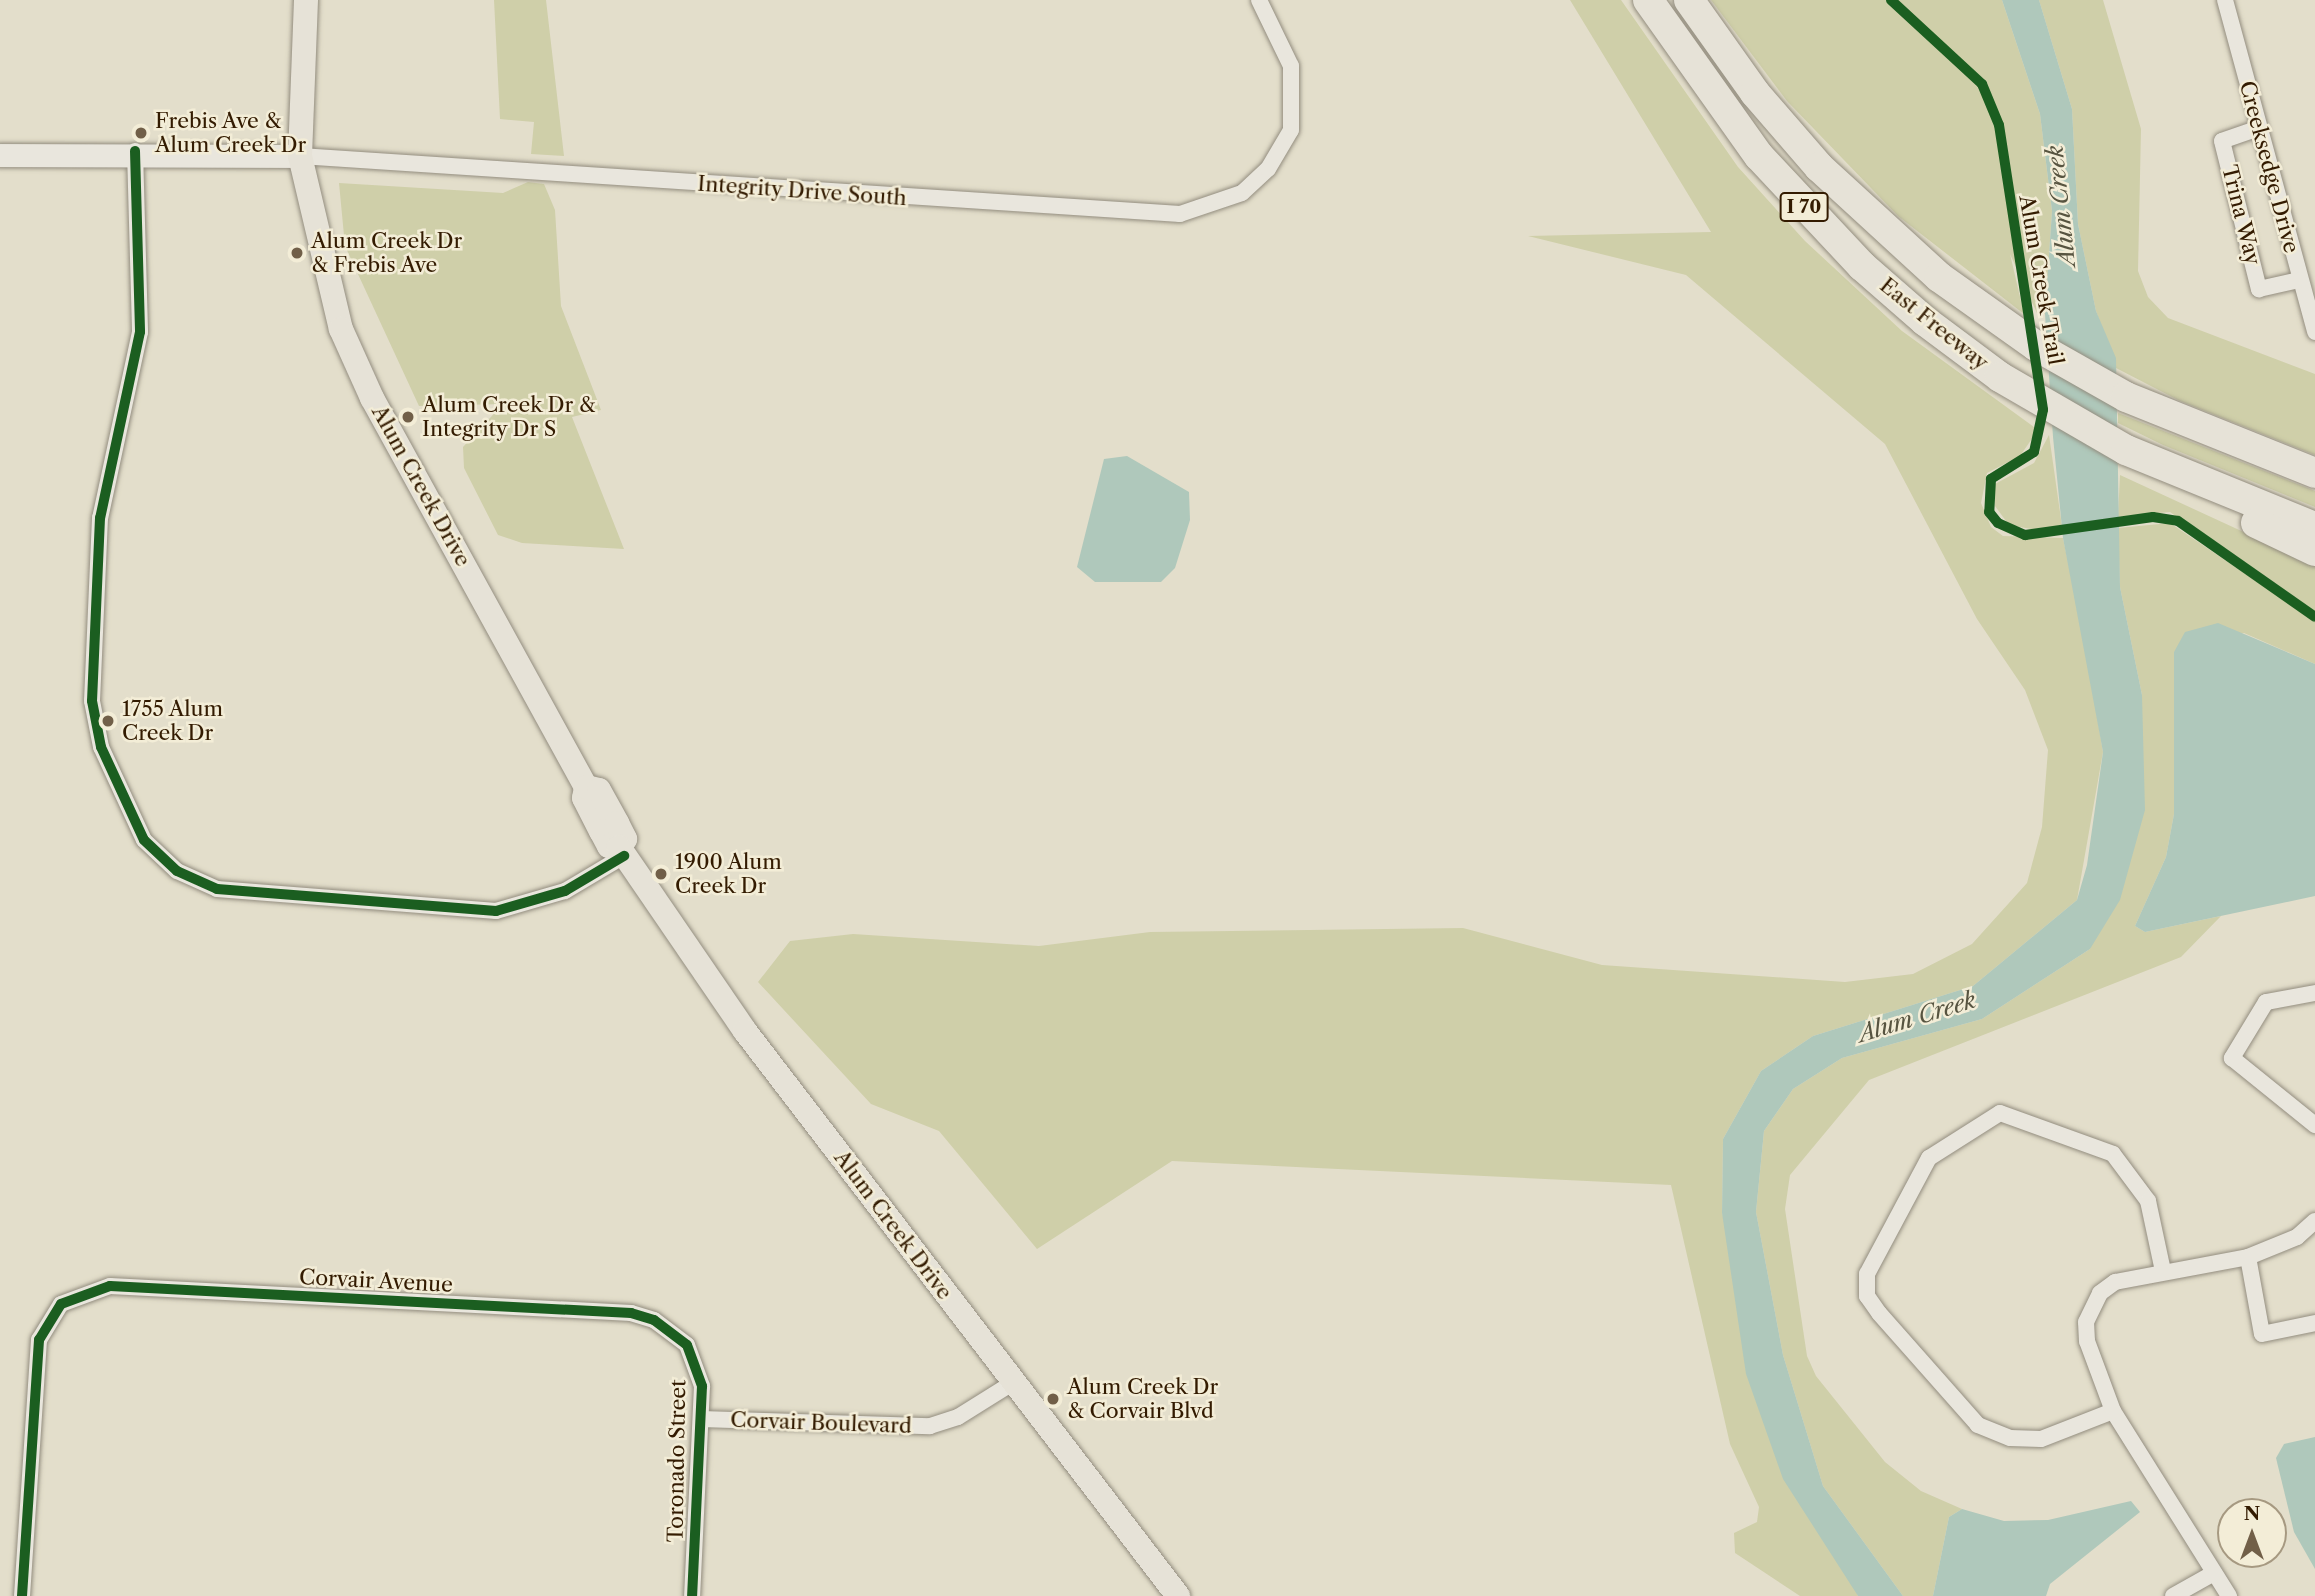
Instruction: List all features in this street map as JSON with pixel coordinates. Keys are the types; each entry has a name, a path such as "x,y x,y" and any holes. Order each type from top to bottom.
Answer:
{"highway":[{"name":"East Freeway","path":"1648,0 1723,112 1795,197 1862,266 2000,377 2181,478 2315,527"},
{"name":"East Freeway","path":"1689,0 1755,93 1819,167 1886,233 1993,318 2173,420 2315,473"},
{"path":"2181,478 2272,533 2315,551"}],"main road":[{"name":"Alum Creek Drive","path":"306,0 300,156 325,277 363,380 586,787 584,798 609,846 621,851 737,1020 1178,1596"},
{"path":"0,155 135,151 300,156"}],"street":[{"name":"Integrity Drive South","path":"300,156 1165,215 1228,201 1282,150 1294,115 1293,75 1259,0"},
{"name":"Creeksedge Drive","path":"2225,0 2315,332"},
{"name":"Trina Way","path":"2259,128 2222,141 2259,289 2299,281"},
{"path":"135,151 140,332 100,518 92,701 104,756 145,840 177,871 217,889 496,911 565,891 621,851"},
{"path":"2315,993 2266,1002 2232,1058 2315,1125"},
{"path":"2113,1412 2041,1440 2010,1438 1978,1425 1867,1296 1867,1274 1929,1158 2000,1113 2113,1154 2148,1201 2163,1271"},
{"path":"2230,1596 2113,1412 2087,1341 2086,1322 2108,1287 2163,1271 2248,1257 2297,1237 2315,1221"},
{"path":"2248,1257 2262,1334 2315,1323"},
{"name":"Corvair Avenue","path":"22,1596 36,1357 45,1323 69,1298 110,1286 631,1313 677,1334"},
{"name":"Toronado Street","path":"677,1334 695,1357 701,1419 692,1596"},
{"name":"Corvair Boulevard","path":"701,1419 930,1426 967,1412 1014,1382"},
{"path":"2173,1596 2214,1573"}],"green space":[{"path":"494,0 546,0 564,156 531,154 534,122 500,119"},
{"path":"1570,0 1621,0 1738,167 1805,241 1902,331 2038,430 2020,456 1987,473 1981,503 1991,527 2003,536 2063,538 2084,639 2103,752 2077,900 1973,986 1813,1036 1761,1071 1723,1139 1722,1213 1858,1596 1800,1596 1735,1553 1734,1533 1757,1522 1759,1507 1730,1444 1671,1185 1172,1161 1037,1249 939,1131 871,1104 758,982 790,941 853,934 1039,946 1150,932 1463,928 1602,965 1845,982 1913,974 1972,944 2027,883 2042,827 2048,750 2025,690 1977,619 1885,444 1686,275 1528,236 1711,232"},
{"path":"1711,0 2002,0 2040,114 2052,211 2045,314 2037,313 2010,254 2024,314 1898,216 1787,101"},
{"path":"2039,0 2103,0 2141,129 2138,271 2148,297 2168,318 2315,374 2315,455 2180,401 2116,368 2096,311 2078,224 2072,109"},
{"path":"528,182 544,184 555,210 561,306 601,410 572,417 624,549 522,543 498,535 464,468 463,447 503,404 419,406 345,246 339,183 503,193"},
{"path":"2118,413 2315,491 2315,507 2163,445 2118,423"},
{"path":"2049,435 2062,526 2037,530 2009,525 1995,506 1995,484 2034,463"},
{"path":"2120,475 2315,565 2315,612 2170,512 2118,517"},
{"path":"2170,523 2315,621 2315,664 2244,633 2174,652 2174,814 2166,857 2135,926 2145,932 2221,916 2181,957 1869,1080 1790,1175 1785,1209 1807,1356 1816,1376 1885,1462 1921,1491 1962,1509 1949,1517 1933,1596 1903,1596 1823,1486 1783,1355 1756,1212 1764,1131 1793,1089 1842,1058 1982,1019 2090,949 2142,695 2120,587 2118,528"}],"water":[{"name":"Alum Creek","path":"2002,0 2039,0 2072,109 2078,224 2096,311 2116,358 2120,587 2142,695 2145,810 2120,900 2090,949 1982,1019 1842,1058 1793,1089 1764,1131 1756,1212 1783,1355 1823,1486 1903,1596 1858,1596 1783,1479 1746,1374 1722,1213 1723,1139 1761,1071 1813,1036 1973,986 2077,900 2087,865 2103,752 2063,538 2053,437 2045,314 2052,211 2040,114"},
{"path":"1127,456 1189,492 1190,520 1175,568 1161,582 1095,582 1077,567 1104,459"},
{"path":"2218,623 2315,664 2315,896 2145,932 2135,926 2166,857 2174,814 2174,652 2185,632"},
{"path":"2315,1437 2315,1569 2294,1532 2276,1458 2284,1444"},
{"path":"2131,1501 2140,1512 2050,1584 2046,1596 1933,1596 1949,1517 1962,1509 2004,1521 2048,1520"}],"cycle path":[{"name":"Alum Creek Trail","path":"1891,0 1982,84 1999,125 2043,410 2034,452 1991,479 1989,512 1998,523 2025,535 2153,517 2178,521 2315,617"},
{"path":"135,151 140,332 100,518 92,701 101,747 144,840 177,871 217,889 496,911 565,891 624,856"},
{"path":"22,1596 39,1340 61,1304 110,1286 631,1313 654,1320 687,1345 702,1386 692,1596"}],"place":[{"name":"Frebis Ave & Alum Creek Dr","path":"141,133"},
{"name":"Alum Creek Dr & Frebis Ave","path":"297,253"},
{"name":"Alum Creek Dr & Integrity Dr S","path":"408,417"},
{"name":"1755 Alum Creek Dr","path":"108,721"},
{"name":"1900 Alum Creek Dr","path":"661,874"},
{"name":"Alum Creek Dr & Corvair Blvd","path":"1053,1399"}]}
